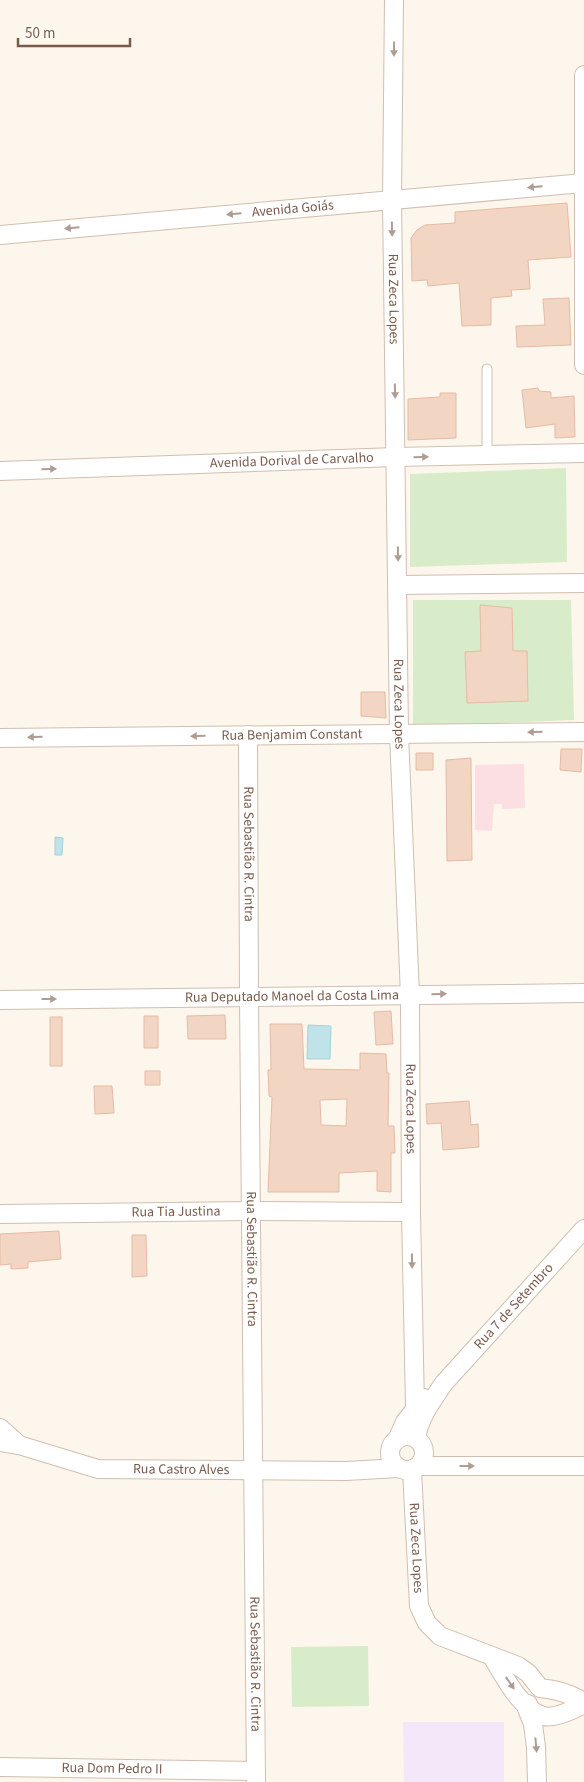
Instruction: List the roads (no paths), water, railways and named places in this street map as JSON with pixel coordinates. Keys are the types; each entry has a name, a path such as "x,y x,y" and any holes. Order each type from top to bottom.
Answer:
{"street":[{"name":"Rua Zeca Lopes","path":"394,0 392,200 399,734 410,995 411,1212 415,1407"},
{"path":"584,75 584,365"},
{"name":"Avenida Goiás","path":"0,235 583,183"},
{"name":"Avenida Dorival de Carvalho","path":"0,471 584,453"},
{"path":"398,585 584,582"},
{"name":"Rua Benjamim Constant","path":"0,738 584,732"},
{"name":"Rua Sebastião R. Cintra","path":"248,735 250,1211 256,1776"},
{"name":"Rua Deputado Manoel da Costa Lima","path":"0,1000 584,993"},
{"name":"Rua Tia Justina","path":"0,1214 250,1211 411,1212"},
{"name":"Rua 7 de Setembro","path":"416,1438 418,1424 424,1411 444,1383 584,1229"},
{"name":"Rua 7 de Setembro","path":"395,1442 415,1407 430,1392 444,1383"},
{"name":"Rua Castro Alves","path":"0,1428 19,1445"},
{"path":"410,1436 416,1438 424,1448 422,1462 410,1468 391,1458 390,1451 395,1442 403,1437 410,1436"},
{"name":"Rua Castro Alves","path":"0,1442 19,1445 98,1469 253,1471 584,1466"},
{"name":"Rua Castro Alves","path":"346,1470 374,1458 395,1442"},
{"name":"Rua Zeca Lopes","path":"410,1468 419,1606 427,1623 440,1636 493,1658"},
{"path":"493,1658 518,1666 528,1673 540,1688"},
{"path":"493,1658 528,1708 533,1724 536,1747 537,1782"},
{"path":"540,1688 554,1689 569,1694 584,1703 573,1710 544,1716 528,1708 533,1693 540,1688"},
{"name":"Rua Dom Pedro II","path":"0,1767 256,1776"}],"lane":[{"path":"487,369 487,455"}],"water":[{"path":"55,837 63,838 62,855 55,855"},
{"path":"308,1025 331,1026 330,1059 307,1059"}]}
